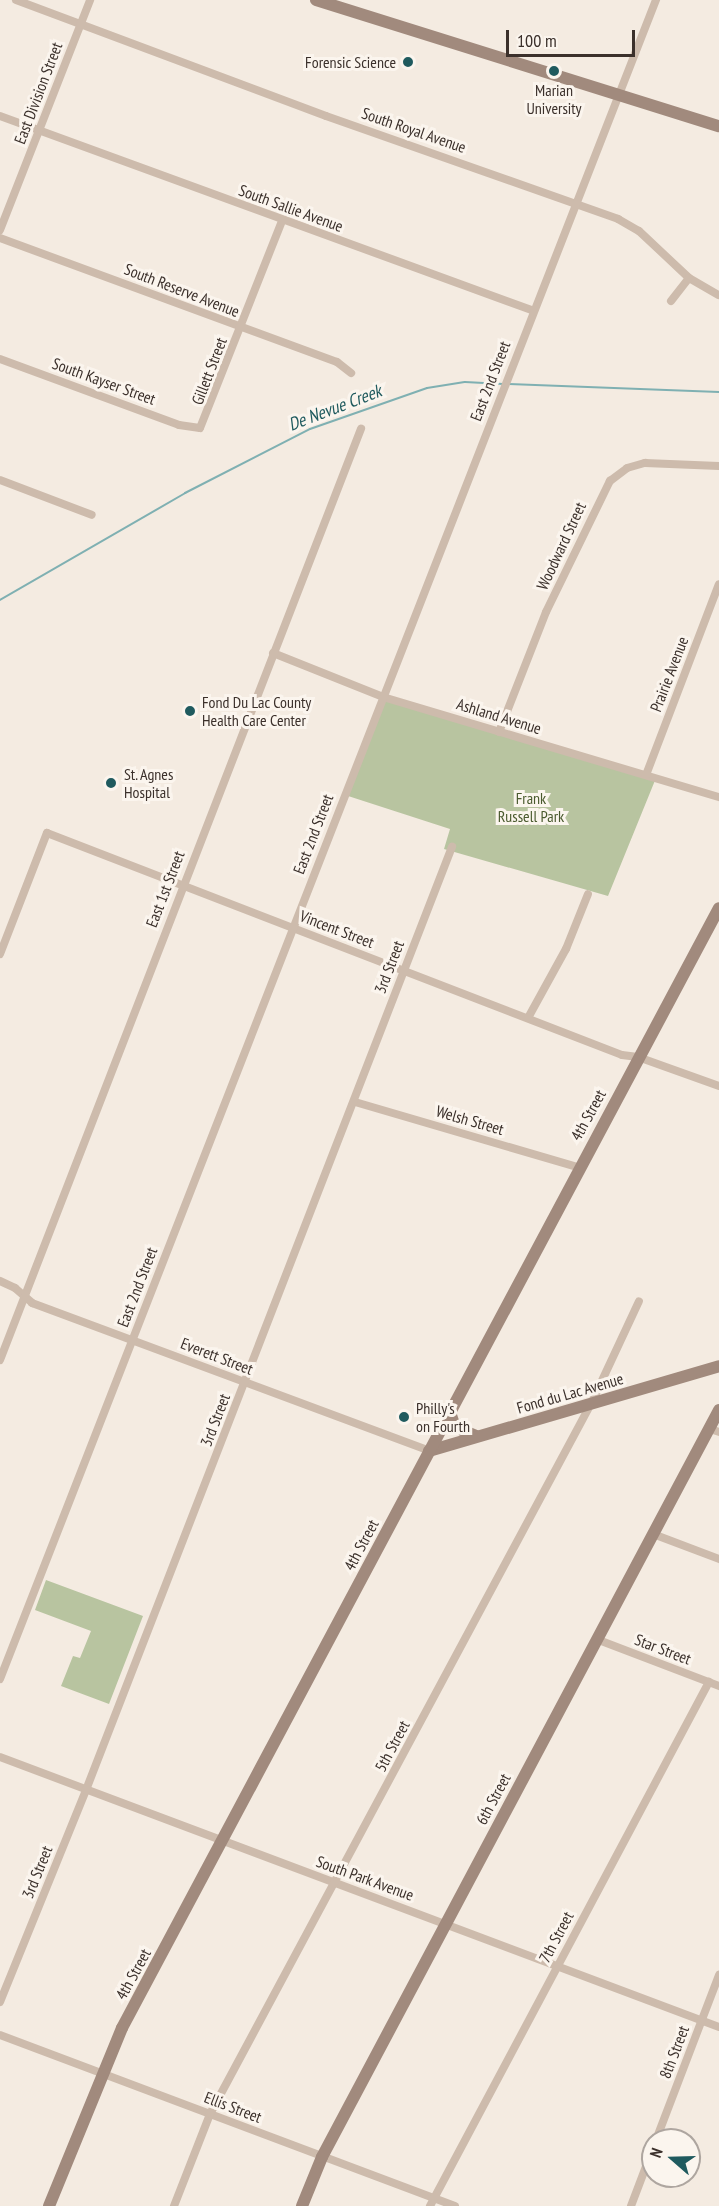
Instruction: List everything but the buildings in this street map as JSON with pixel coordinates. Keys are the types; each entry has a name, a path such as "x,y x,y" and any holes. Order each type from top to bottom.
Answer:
{"street":[{"name":"South Royal Avenue","path":"16,0 326,116 578,203 633,226 688,278 719,295"},
{"name":"East Division Street","path":"0,230 90,0"},
{"path":"316,0 719,126"},
{"name":"East 2nd Street","path":"0,1679 656,0"},
{"name":"South Sallie Avenue","path":"0,116 282,221 534,311"},
{"name":"Gillett Street","path":"198,429 204,424 282,221"},
{"name":"South Reserve Avenue","path":"0,238 337,362 351,373"},
{"path":"671,302 688,278"},
{"name":"South Kayser Street","path":"0,359 198,429"},
{"name":"East 1st Street","path":"0,1360 361,429"},
{"name":"Woodward Street","path":"499,732 546,612 610,481 627,468 645,463 719,466"},
{"path":"0,480 92,515"},
{"name":"Prairie Avenue","path":"646,775 718,590"},
{"name":"Ashland Avenue","path":"273,653 383,697 719,797"},
{"name":"Vincent Street","path":"0,954 47,833 622,1055 638,1057 719,1086"},
{"name":"3rd Street","path":"0,2002 86,1790 355,1102 403,970 452,847"},
{"path":"528,1018 566,949 588,894"},
{"name":"4th Street","path":"49,2206 122,2028 224,1841 578,1167 719,908"},
{"name":"Welsh Street","path":"355,1102 578,1167"},
{"name":"Everett Street","path":"0,1281 25,1295 32,1303 429,1451"},
{"name":"5th Street","path":"174,2206 210,2114 336,1883 592,1402 639,1301"},
{"name":"Fond du Lac Avenue","path":"429,1451 719,1365"},
{"name":"6th Street","path":"303,2206 322,2157 596,1639 653,1534 714,1430 719,1410"},
{"path":"450,1412 458,1430 480,1436"},
{"path":"653,1534 719,1559"},
{"name":"Star Street","path":"596,1639 719,1686"},
{"name":"7th Street","path":"432,2202 709,1682"},
{"name":"South Park Avenue","path":"0,1757 446,1923 719,2028"},
{"name":"8th Street","path":"661,2128 719,1976"},
{"name":"Ellis Street","path":"0,2035 322,2157 432,2202 454,2206"},
{"path":"631,2206 641,2180"}],"green space":[{"name":"Frank Russell Park","path":"383,697 656,778 608,896 444,849 450,829 345,795"},
{"path":"46,1580 143,1616 109,1704 61,1686 73,1656 80,1658 91,1631 35,1610"}],"waterway":[{"name":"De Nevue Creek","path":"0,600 185,493 310,429 427,388 465,382 503,384"},
{"name":"De Nevue Creek","path":"509,384 719,392"}],"place":[{"name":"Forensic Science","path":"408,62"},
{"name":"Marian University","path":"554,71"},
{"name":"Fond Du Lac County Health Care Center","path":"190,711"},
{"name":"St. Agnes Hospital","path":"111,783"},
{"name":"Philly's on Fourth","path":"404,1417"}]}
